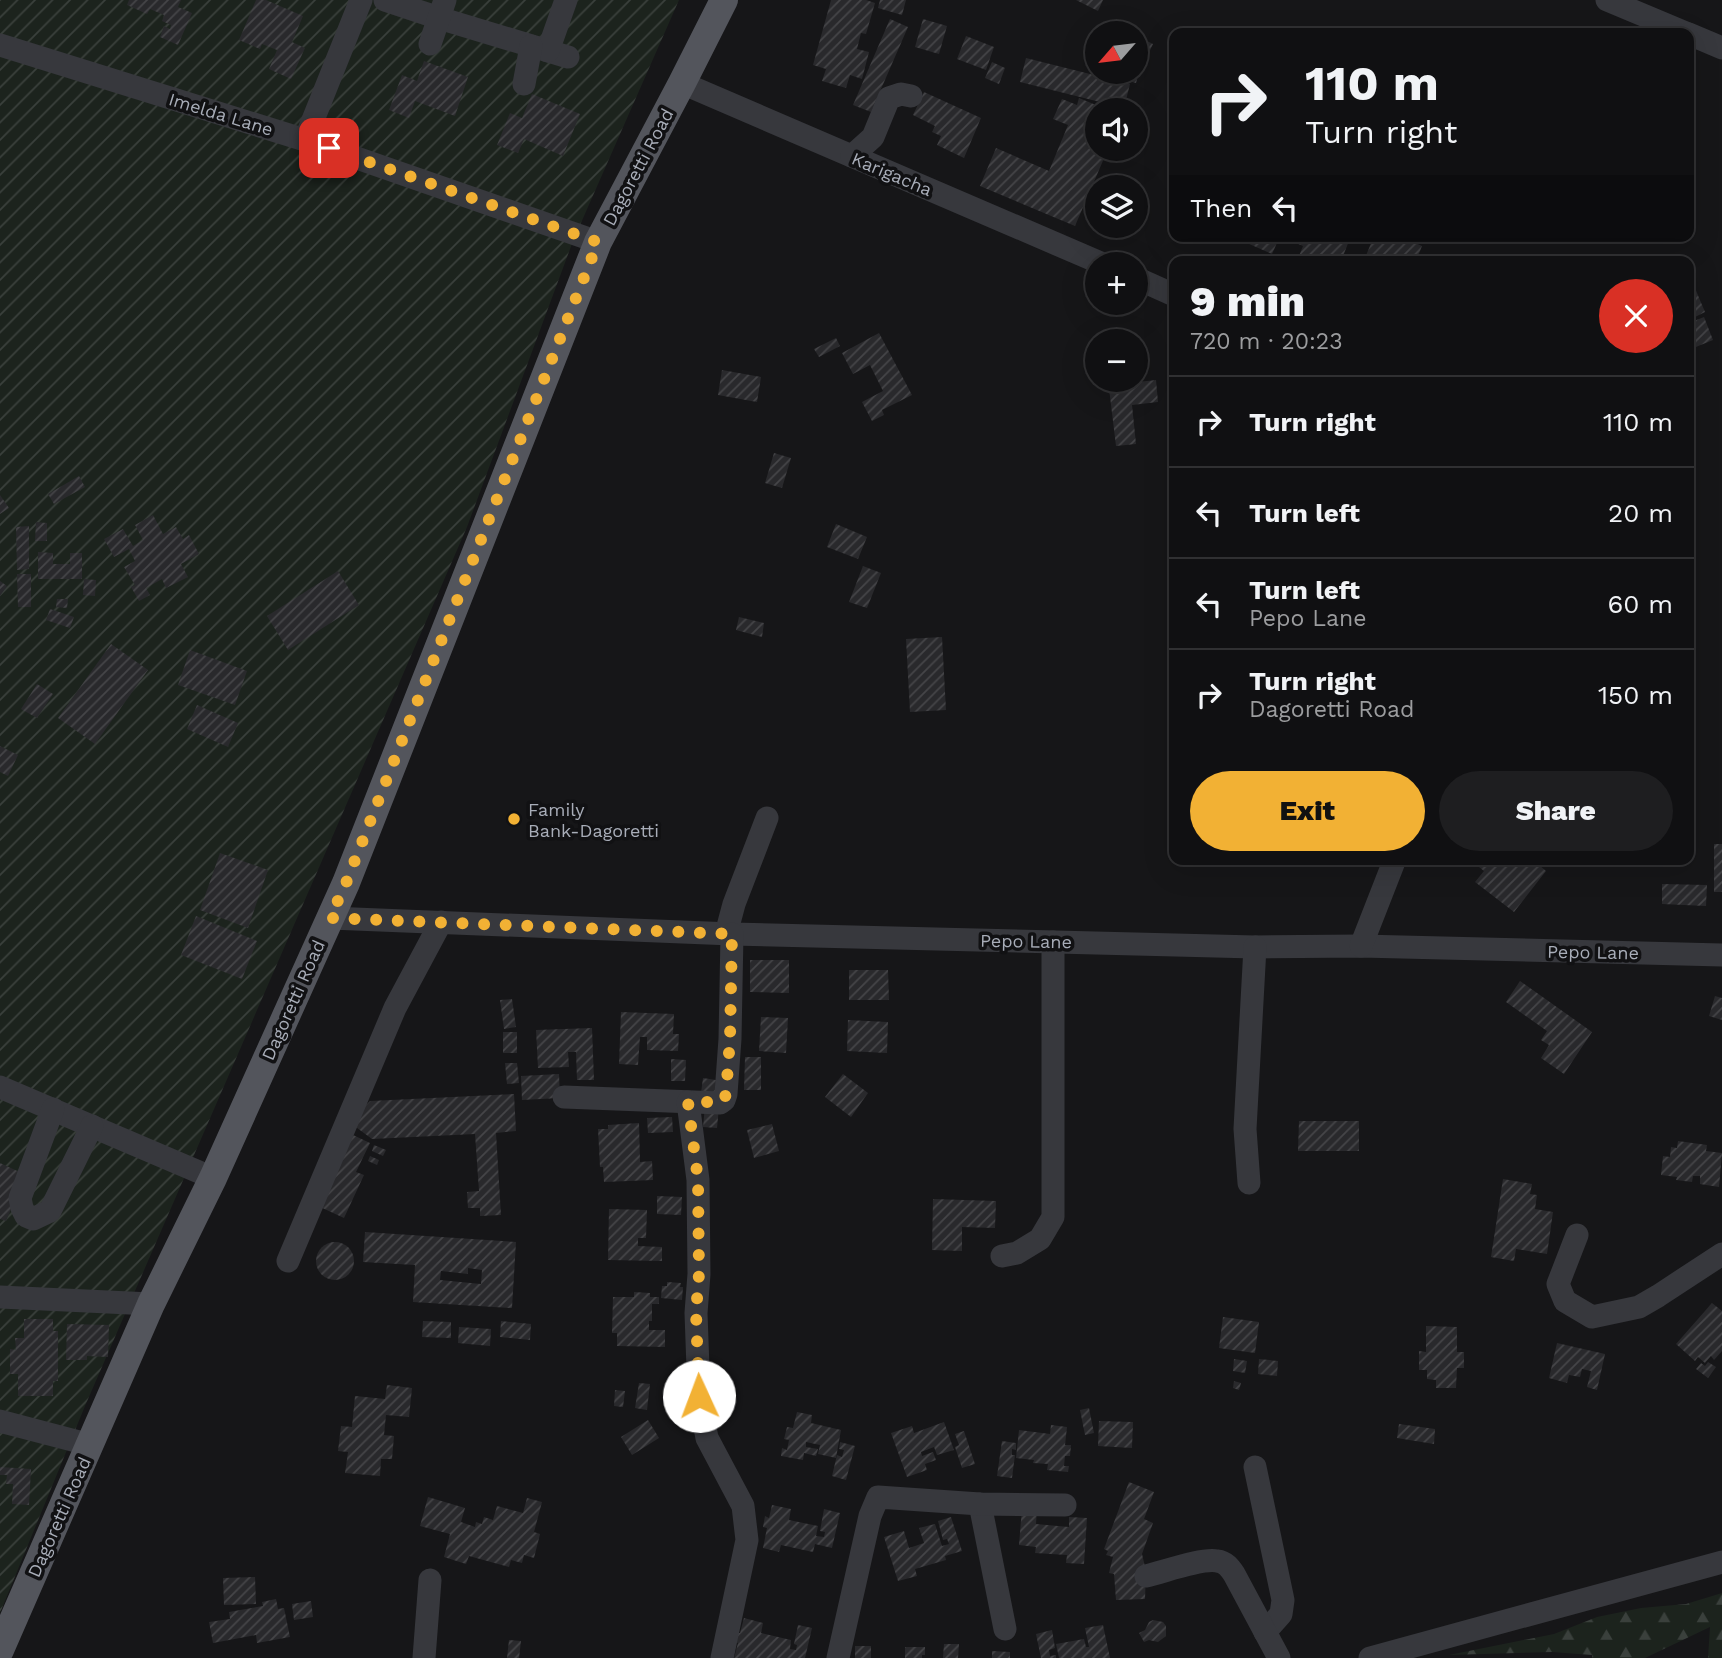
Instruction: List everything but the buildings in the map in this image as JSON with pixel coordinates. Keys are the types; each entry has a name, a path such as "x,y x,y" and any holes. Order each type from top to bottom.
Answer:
{"main road":[{"name":"Dagoretti Road","path":"0,1650 151,1304 213,1178 346,883 598,242 724,0"}],"street":[{"path":"304,140 361,0"},
{"path":"386,0 442,9 549,51"},
{"path":"524,84 549,51 566,0"},
{"path":"1607,0 1673,28"},
{"path":"430,44 442,9"},
{"path":"1694,37 1722,48"},
{"name":"Imelda Lane","path":"0,45 304,140 598,242"},
{"name":"Karigacha","path":"682,83 1085,256"},
{"path":"852,156 873,137 889,98 895,95 911,96"},
{"path":"1148,283 1169,293"},
{"path":"564,1097 688,1102 724,1100 730,1039 729,934 734,904 767,818"},
{"path":"1361,946 1393,865"},
{"name":"Pepo Lane","path":"330,918 729,934 1722,955"},
{"path":"288,1261 395,1008 441,922"},
{"path":"1002,1256 1017,1253 1040,1239 1053,1217 1053,942"},
{"path":"1249,1182 1245,1129 1255,947"},
{"path":"0,1087 213,1178"},
{"path":"688,1102 698,1180 699,1274 696,1312 699,1396 707,1438 743,1506 747,1540 722,1658"},
{"path":"53,1109 20,1198 26,1216 33,1219 50,1211 92,1126"},
{"path":"1577,1235 1558,1284 1565,1301 1592,1317 1639,1307 1722,1254"},
{"path":"0,1297 151,1304"},
{"path":"0,1421 91,1445"},
{"path":"1255,1467 1283,1600 1281,1614 1265,1632"},
{"path":"838,1658 870,1516 878,1497 980,1504 1065,1504"},
{"path":"980,1504 1005,1629"},
{"path":"1146,1576 1205,1561 1219,1561 1228,1566 1279,1658"},
{"path":"1370,1658 1420,1651 1722,1562"},
{"path":"424,1658 430,1580"}],"green space":[{"path":"0,0 679,0 573,241 467,527 85,1406 0,1613"},
{"path":"1722,1593 1722,1658 1708,1658 1710,1627 1645,1658 1592,1658 1592,1655 1552,1652 1449,1655 1554,1634 1597,1617 1641,1608 1686,1604"}],"place":[{"name":"Family Bank-Dagoretti","path":"514,819"}],"route":[{"path":"329,148 598,242 330,918 732,934 726,1094 720,1102 688,1102 698,1180 699,1274 696,1312 699,1396"}]}
